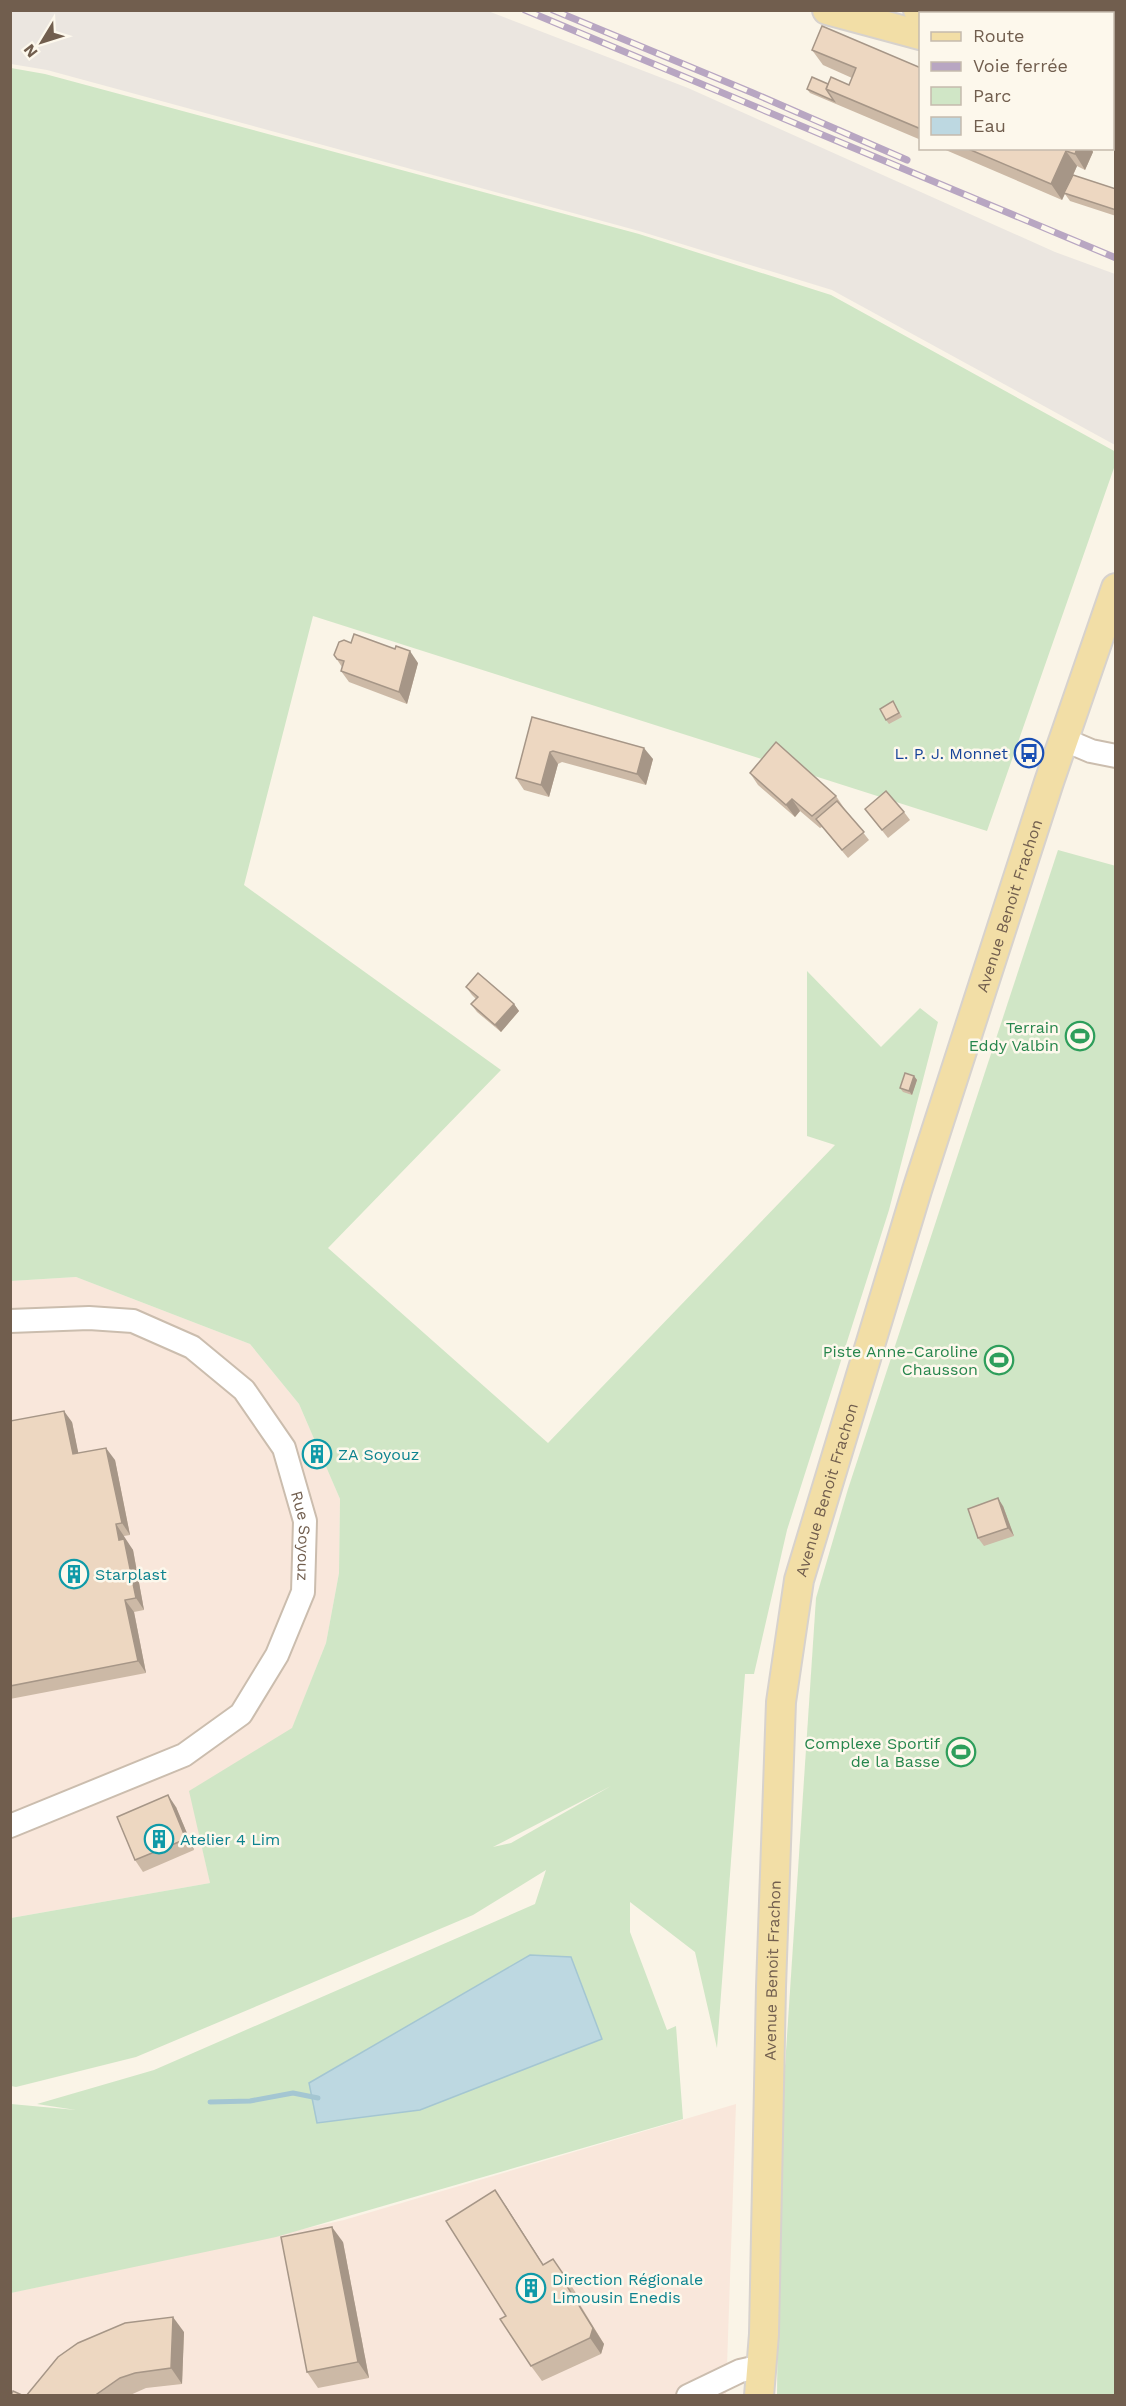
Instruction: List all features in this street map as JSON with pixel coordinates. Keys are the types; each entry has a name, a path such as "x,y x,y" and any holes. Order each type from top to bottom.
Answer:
{"main road":[{"path":"837,13 919,34"},
{"name":"Avenue Benoit Frachon","path":"759,2396 762,2366 781,1701 799,1580 917,1190 1049,782 1116,588"}],"street":[{"path":"1065,740 1090,751 1116,756"},
{"name":"Rue Soyouz","path":"10,1321 89,1318 133,1321 192,1347 244,1390 284,1448 305,1521 303,1592 277,1655 241,1714 184,1755 10,1826"},
{"path":"688,2396 740,2371 762,2366"}],"shaded area":[{"path":"10,11 488,11 688,88 1055,252 1115,274 1115,445 832,290 639,231 47,70 11,64"},
{"path":"968,11 1115,11 1115,46 1114,12"},
{"path":"76,1277 250,1344 299,1404 340,1499 339,1573 326,1643 292,1729 190,1791 210,1883 11,1918 11,1281"},
{"path":"736,2104 726,2395 11,2395 10,2293 344,2220"}],"green space":[{"path":"11,68 45,74 639,234 831,295 1116,452 1115,465 987,831 313,616 244,885 501,1070 328,1248 548,1443 835,1145 807,1136 807,971 881,1047 920,1008 938,1022 889,1210 787,1530 754,1674 745,1674 717,2048 695,1952 630,1902 630,1932 667,2030 676,2026 683,2119 276,2237 11,2293 11,2104 76,2110 37,2104 154,2070 535,1904 546,1870 473,1915 136,2057 16,2087 11,2086 11,1918 210,1883 189,1791 292,1728 326,1643 339,1573 340,1499 299,1404 250,1344 76,1277 11,1281","holes":["611,1786 511,1843 493,1847"]},
{"name":"Complexe Sportif de la Basse","path":"1058,850 1116,866 1115,2395 777,2396 780,2142 816,1598 848,1489"}],"water":[{"path":"530,1955 571,1957 602,2039 420,2110 317,2123 309,2083"}],"building":[{"path":"822,26 919,67 919,128 826,89 831,77 849,85 856,68 812,50"},
{"path":"812,77 828,84 826,89 834,101 807,89"},
{"path":"971,150 1076,150 1075,154 1066,151 1051,184"},
{"path":"1073,175 1116,189 1116,210 1064,193"},
{"path":"354,634 395,649 396,646 410,651 399,692 341,671 344,661 337,659 334,655 339,642 344,640 351,643"},
{"path":"893,701 899,713 886,720 880,709"},
{"path":"532,717 644,748 637,774 553,751 550,752 541,785 516,778"},
{"path":"776,742 836,796 812,816 792,799 786,805 750,773"},
{"path":"886,791 904,812 882,830 865,809"},
{"path":"837,801 864,832 842,850 816,819"},
{"path":"478,973 514,1004 495,1025 471,1004 478,997 466,987"},
{"path":"905,1073 914,1076 909,1091 900,1088"},
{"name":"Starplast","path":"64,1411 73,1454 106,1448 122,1523 116,1524 119,1540 124,1539 136,1598 125,1600 138,1661 10,1686 10,1421"},
{"path":"316,1444 320,1455 313,1457 310,1445"},
{"path":"998,1498 1008,1528 978,1538 968,1509"},
{"name":"Atelier 4 Lim","path":"168,1795 186,1839 135,1860 117,1817"},
{"name":"Direction Régionale Limousin Enedis","path":"495,2190 543,2265 553,2259 568,2281 565,2283 593,2328 590,2338 531,2366 500,2319 506,2316 446,2221"},
{"path":"332,2227 358,2362 307,2372 281,2237"},
{"path":"173,2317 171,2368 135,2373 120,2378 94,2396 26,2396 58,2357 78,2343 125,2323"},
{"path":"13,2391 24,2396 11,2396"}],"waterway":[{"path":"210,2102 250,2101 293,2093 318,2098"}],"railway":[{"path":"525,10 1116,258"},
{"path":"553,10 907,160"}],"place":[{"name":"L. P. J. Monnet","path":"1029,753"},
{"name":"Terrain Eddy Valbin","path":"1080,1036"},
{"name":"Piste Anne-Caroline Chausson","path":"999,1360"},
{"name":"ZA Soyouz","path":"317,1454"},
{"name":"Starplast","path":"74,1574"},
{"name":"Complexe Sportif de la Basse","path":"961,1752"},
{"name":"Atelier 4 Lim","path":"159,1839"},
{"name":"Direction Régionale Limousin Enedis","path":"531,2288"}]}
